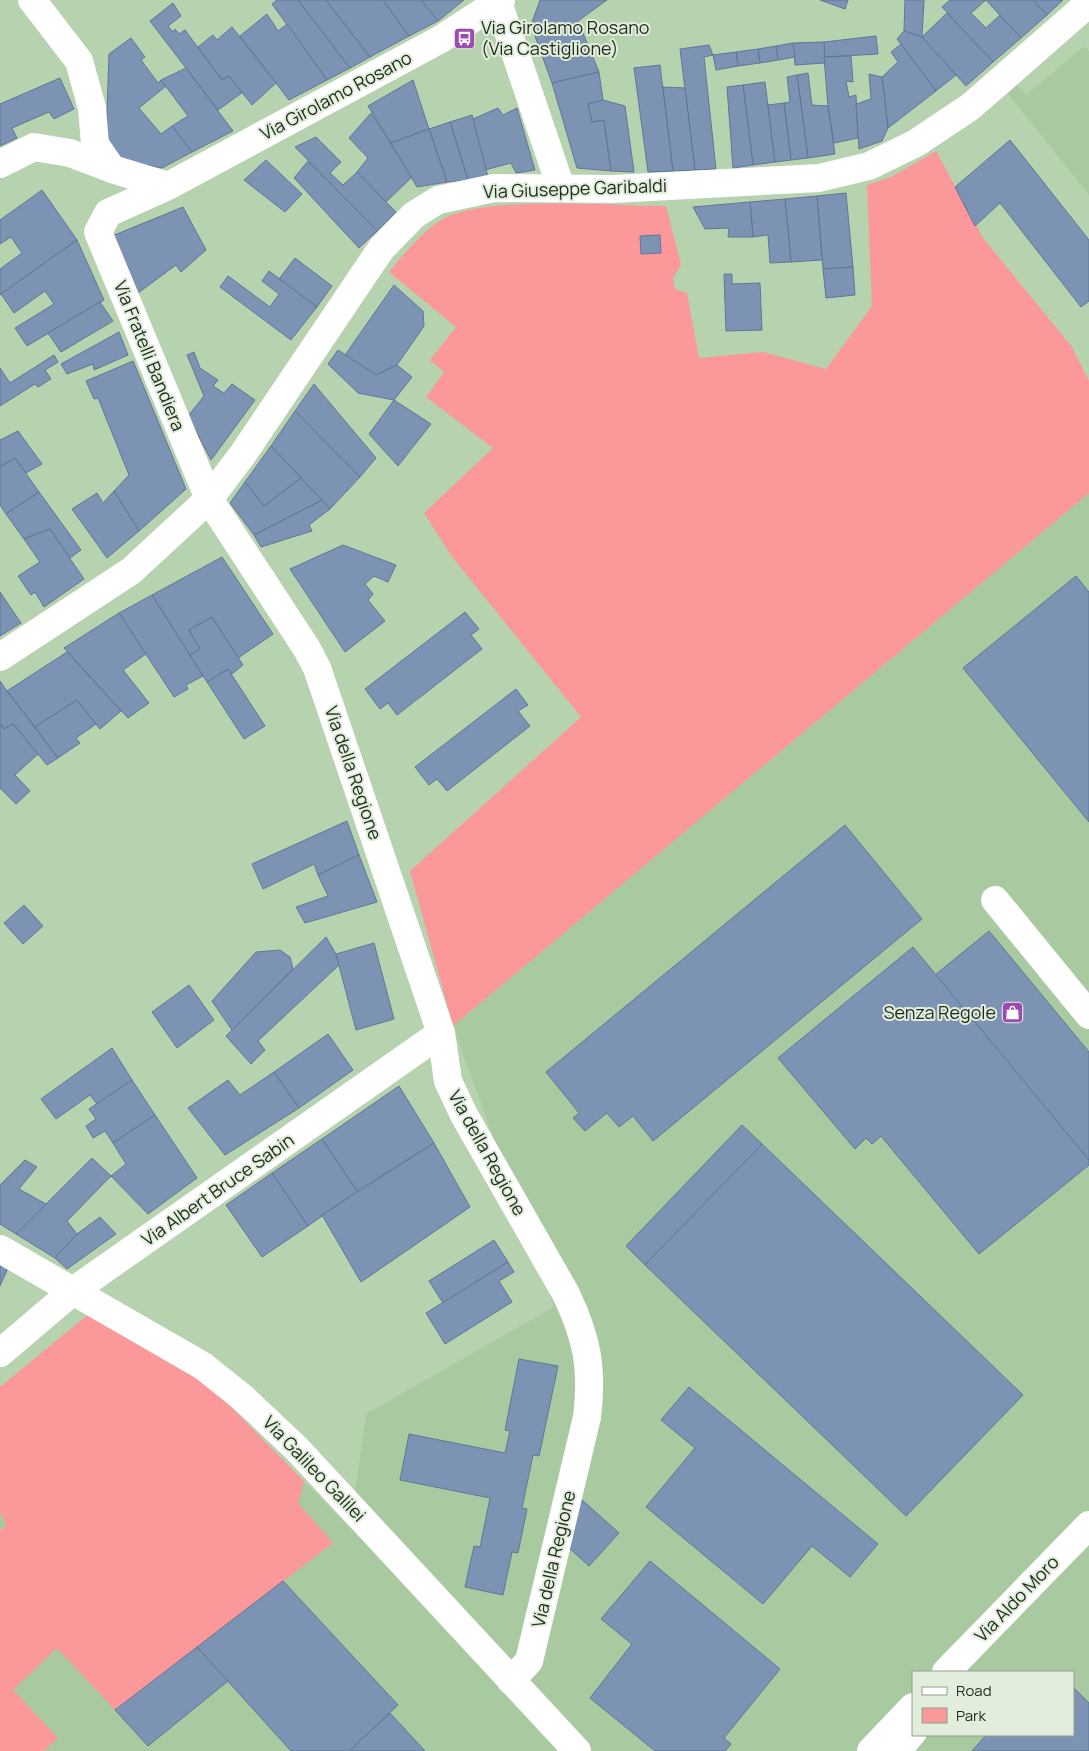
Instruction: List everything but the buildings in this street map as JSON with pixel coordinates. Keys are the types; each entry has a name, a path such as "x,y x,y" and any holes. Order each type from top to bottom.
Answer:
{"street":[{"path":"32,0 79,61 92,108 95,144 112,169"},
{"path":"499,1 561,188"},
{"name":"Via Girolamo Rosano","path":"108,213 168,186 441,39 499,1"},
{"name":"Via Giuseppe Garibaldi","path":"0,657 131,571 209,499 243,454 381,249 414,214 438,200 494,188 613,188 819,178 869,166 916,143 970,107 1089,3"},
{"path":"0,164 34,147 70,153 112,169 168,186"},
{"name":"Via Fratelli Bandiera","path":"108,213 98,232 209,499"},
{"name":"Via della Regione","path":"209,499 308,648 317,668 441,1033 448,1081 464,1116 579,1321 587,1350 591,1384 587,1416 530,1661 512,1681"},
{"path":"995,900 1089,1015"},
{"name":"Via Albert Bruce Sabin","path":"0,1353 73,1291 441,1033"},
{"name":"Via Galileo Galilei","path":"0,1249 204,1366 243,1398 297,1449 577,1751"},
{"name":"Via Aldo Moro","path":"947,1671 1089,1525"},
{"path":"871,1751 912,1708"},
{"path":"897,1751 912,1733"}],"shaded area":[{"path":"1084,46 1089,52 1089,195 1008,94 1017,85 1026,95"},
{"path":"1089,493 1089,1751 0,1751 0,1387 210,1386 350,1528 366,1414 554,1307 453,1026"}],"green space":[{"path":"936,151 983,238 1072,347 1089,381 1089,493 453,1026 410,871 581,717 453,558 424,513 493,448 426,397 444,372 430,360 456,327 389,272 414,243 435,224 463,212 518,204 666,206 681,265 673,278 675,289 687,293 699,358 763,352 826,369 872,306 867,185 891,177"},
{"path":"91,1312 210,1386 304,1481 298,1503 333,1543 115,1710 57,1648 13,1690 58,1738 44,1751 0,1751 0,1531 6,1525 0,1512 0,1387"}],"place":[{"name":"Via Girolamo Rosano (Via Castiglione)","path":"465,38"},
{"name":"Senza Regole","path":"1012,1013"}]}
